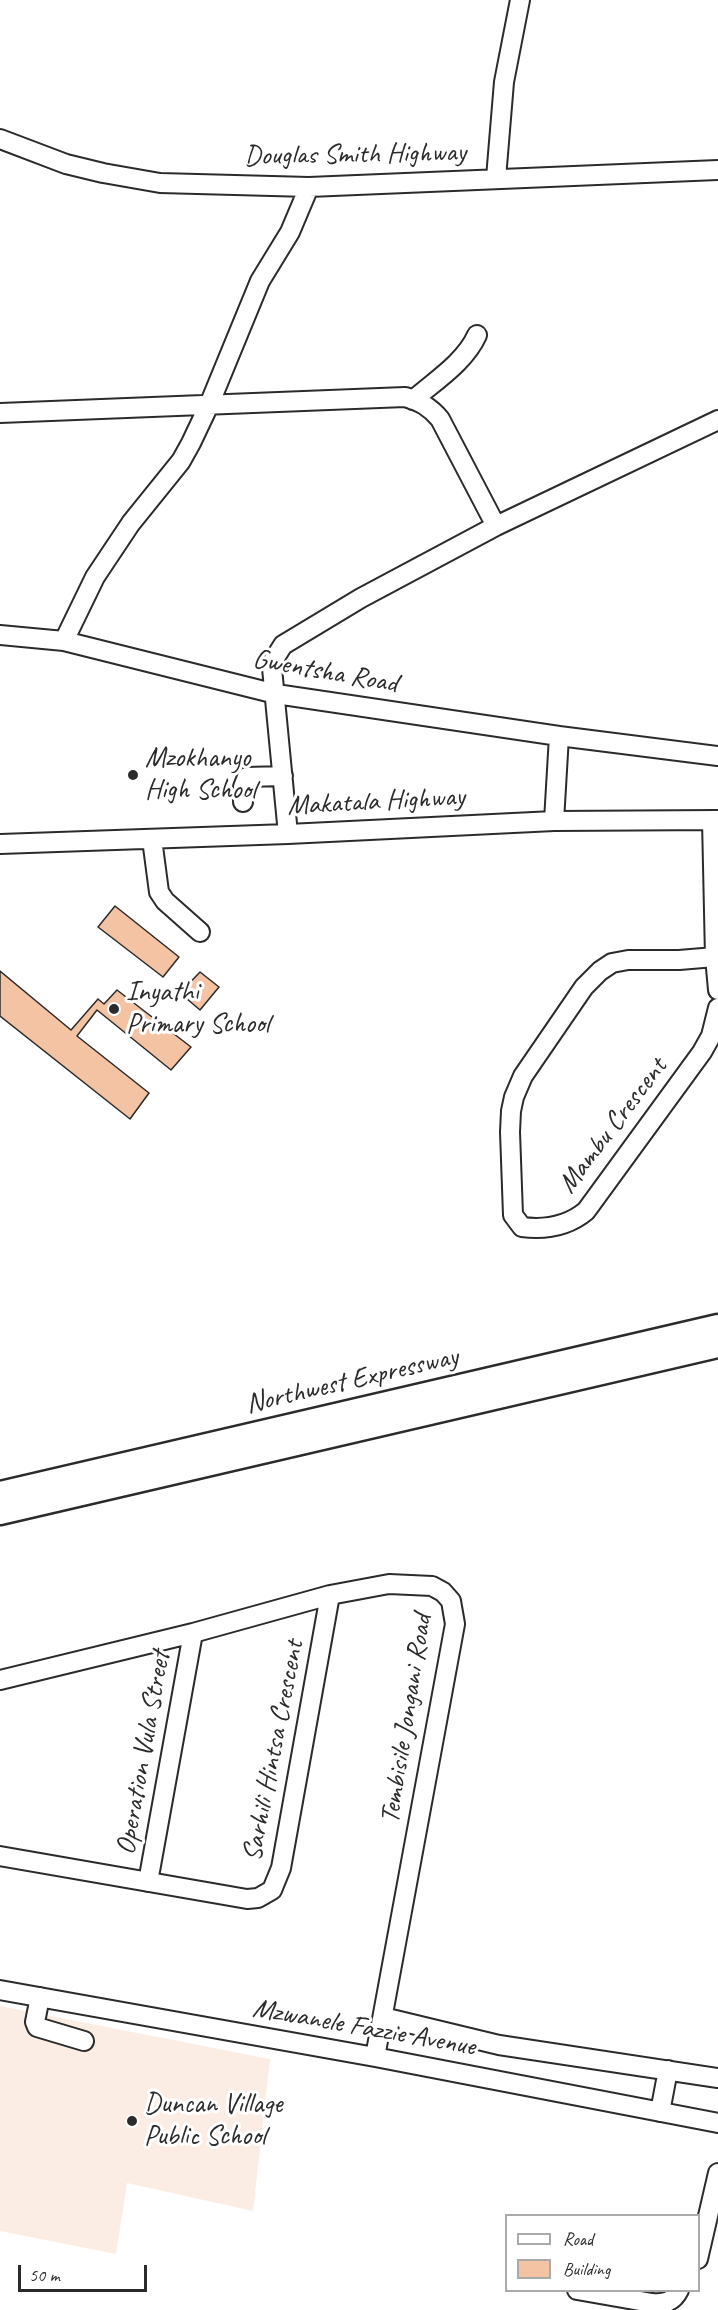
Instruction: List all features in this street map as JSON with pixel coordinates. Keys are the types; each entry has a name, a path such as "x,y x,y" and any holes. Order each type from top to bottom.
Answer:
{"main road":[{"name":"Northwest Expressway","path":"0,1493 718,1326"},
{"name":"Northwest Expressway","path":"0,1513 718,1346"}],"street":[{"path":"495,178 504,82 520,0"},
{"name":"Douglas Smith Highway","path":"0,139 66,164 135,180 160,183 309,187 718,170"},
{"path":"64,641 95,578 131,523 181,461 209,405 260,281 290,232 309,187"},
{"path":"413,400 467,351 477,335"},
{"path":"0,413 405,397 431,409 440,419 496,526"},
{"path":"288,834 273,661 283,645 361,598 496,526 718,420"},
{"name":"Gwentsha Road","path":"0,635 64,641 276,694 559,736 718,756"},
{"path":"554,821 559,736"},
{"path":"243,802 243,787 247,777 283,776"},
{"path":"715,820 715,957 718,990"},
{"name":"Makatala Highway","path":"0,844 288,834 554,821 715,820"},
{"path":"152,838 159,892 165,902 200,932"},
{"name":"Mambu Crescent","path":"715,957 628,960 612,963 584,987 523,1076 514,1097 510,1132 513,1215 522,1227 561,1226 578,1218 586,1211 702,1052 711,1036 718,1008"},
{"name":"Tembisile Jongani Road","path":"0,1680 193,1633 330,1595 389,1584 423,1585 443,1592 451,1601 455,1624 375,2057"},
{"name":"Sarhili Hintsa Crescent","path":"0,1856 247,1899 267,1894 276,1884 330,1595"},
{"name":"Operation Vula Street","path":"148,1882 193,1633"},
{"name":"Mzwanele Fazzie Avenue","path":"0,1990 375,2057 718,2123"},
{"path":"40,1997 34,2022 37,2027 84,2041"},
{"path":"383,2017 500,2045 718,2078"},
{"path":"660,2112 668,2070"},
{"path":"700,2254 718,2173"},
{"path":"589,2292 664,2304 672,2301 678,2292"}],"shaded area":[{"name":"Duncan Village Public School","path":"0,2006 270,2059 253,2211 127,2183 116,2254 0,2231"}],"building":[{"name":"Inyathi Primary School","path":"115,906 179,957 163,977 98,927"},
{"name":"Inyathi Primary School","path":"0,971 71,1030 98,999 104,1004 117,990 191,1047 171,1070 97,1010 77,1036 149,1093 130,1119 0,1016"},
{"name":"Inyathi Primary School","path":"200,972 219,987 200,1010 180,993"}],"place":[{"name":"Mzokhanyo High School","path":"133,775"},
{"name":"Inyathi Primary School","path":"114,1009"},
{"name":"Duncan Village Public School","path":"132,2121"}]}
